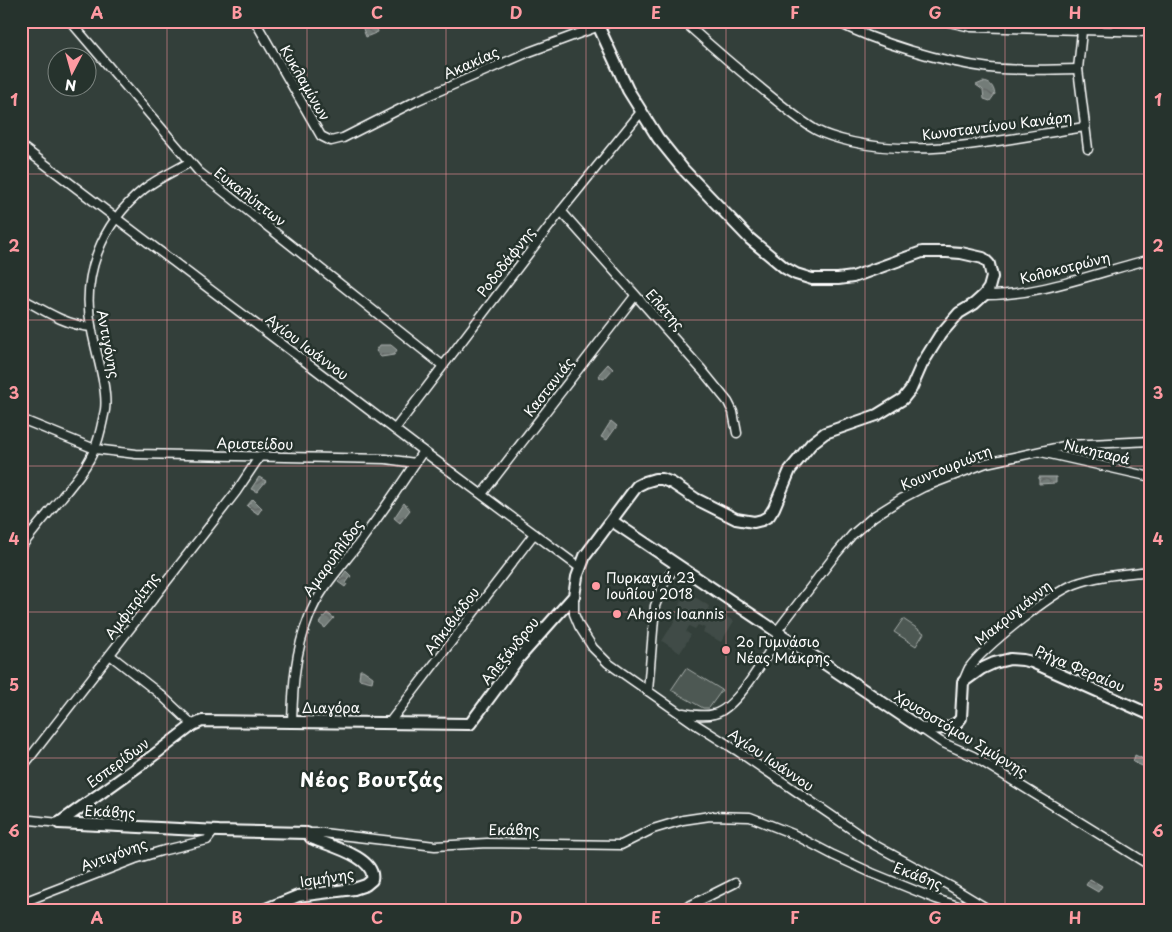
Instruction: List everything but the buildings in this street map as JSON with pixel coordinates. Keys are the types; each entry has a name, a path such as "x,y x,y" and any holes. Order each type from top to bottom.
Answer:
{"street":[{"name":"Ευκαλύπτων","path":"70,21 204,177 442,365"},
{"name":"Κυκλαμίνων","path":"255,21 321,136 331,141 344,138"},
{"name":"Ακακίας","path":"344,138 418,100 597,24 614,21"},
{"name":"Κωνσταντίνου Κανάρη","path":"683,21 734,67 800,120 816,130 835,138 889,148 928,149 1086,127"},
{"path":"835,21 876,38 963,64 1017,70 1078,70"},
{"path":"1072,21 1072,30"},
{"path":"948,22 970,27 1151,32"},
{"path":"574,596 579,567 592,545 638,486 645,482 662,479 672,483 696,499 736,519 754,522 768,516 774,508 790,470 812,443 825,433 877,415 903,398 911,389 931,347 949,322 984,295 989,288 992,276 989,264 983,258 961,253 922,252 862,274 838,279 812,279 796,274 761,250 670,154 641,112 597,24"},
{"path":"1082,30 1078,70 1088,149"},
{"name":"Ροδοδάφνης","path":"395,429 561,211 641,112"},
{"name":"Αγίου Ιωάννου","path":"21,146 579,567"},
{"name":"Αντιγόνης","path":"21,547 78,476 95,449 105,409 106,396 91,327 88,302 90,279 103,241 116,218 128,203 145,188 190,162"},
{"name":"Ελάτης","path":"561,211 728,402 733,412 737,433"},
{"name":"Κολοκοτρώνη","path":"984,295 1004,296 1026,292 1151,259"},
{"name":"Καστανιάς","path":"482,494 635,296"},
{"path":"21,298 66,321 80,326 91,327"},
{"name":"Αριστείδου","path":"21,419 95,449 136,454 386,459 415,463"},
{"name":"Κουντουριώτη","path":"680,713 705,716 723,710 737,697 779,632 836,554 852,535 874,516 903,498 986,463 1038,451 1069,445 1151,441"},
{"name":"Αμαρυλλίδος","path":"292,722 293,678 296,661 304,632 316,601 378,518 423,451"},
{"name":"Νικηταρά","path":"1038,451 1151,477"},
{"name":"Αμφιτρίτης","path":"21,770 236,492 260,456"},
{"name":"Χρυσοστόμου Σμύρνης","path":"612,521 942,742 972,756 1151,866"},
{"name":"Αλκιβιάδου","path":"389,723 534,534"},
{"path":"648,690 655,606 664,583 677,564"},
{"name":"Μακρυγιάννη","path":"963,682 968,669 978,657 1056,594 1074,584 1097,578 1151,572"},
{"name":"Αγίου Ιωάννου","path":"574,596 574,614 584,637 608,663 873,844 992,911"},
{"name":"Αλεξάνδρου","path":"470,724 518,660 574,596"},
{"path":"110,655 160,694 192,725"},
{"name":"Ρήγα Φεραίου","path":"963,682 981,669 994,663 1010,659 1023,660 1032,662 1151,715"},
{"path":"922,729 947,728 958,723 961,718 963,682"},
{"name":"Διαγόρα","path":"192,725 207,720 470,724"},
{"name":"Εσπερίδων","path":"59,823 150,758 192,725"},
{"name":"Εκάβης","path":"21,819 59,823 214,831 323,832 434,846 488,843 621,845 653,829 682,820 710,816 750,817 793,834 872,873 936,899 958,906 983,906"},
{"name":"Αντιγόνης","path":"21,903 152,854 207,840 214,831"},
{"name":"Ισμήνης","path":"261,911 298,896 354,889 366,885 372,880 371,869 365,862 314,839 307,833"},
{"path":"679,911 734,883"}],"shaded area":[{"path":"687,592 709,606 708,609 713,612 714,610 734,621 721,642 703,632 705,628 698,625 695,629 689,626 686,632 691,635 680,653 662,641 677,617 674,615"},
{"path":"903,619 924,633 916,646 894,632"},
{"path":"686,668 722,690 709,708 703,708 671,690"}],"water":[{"path":"376,24 378,32 366,37 363,29"},
{"path":"983,82 991,85 995,94 990,101 984,99 983,90 976,85"},
{"path":"380,345 391,345 397,350 394,355 381,357 376,351"},
{"path":"608,364 613,369 604,379 600,378 599,374"},
{"path":"611,421 617,426 607,440 601,437"},
{"path":"259,477 266,481 257,492 251,489"},
{"path":"1039,477 1056,477 1056,483 1039,484"},
{"path":"253,499 262,508 258,514 247,506"},
{"path":"404,503 410,510 400,523 394,518"},
{"path":"346,571 351,576 345,587 338,582"},
{"path":"327,613 334,618 325,628 319,623"},
{"path":"360,670 373,677 372,682 359,679"},
{"path":"1135,755 1150,762 1147,768 1133,762"},
{"path":"1014,762 1028,769 1025,775 1011,768"},
{"path":"1090,879 1102,886 1098,892 1086,885"}],"place":[{"name":"Πυρκαγιά 23 Ιουλίου 2018","path":"596,586"},
{"name":"Ahgios Ioannis","path":"617,614"},
{"name":"2ο Γυμνάσιο Νέας Μάκρης","path":"726,650"}],"district":[{"name":"Νέος Βουτζάς","path":"372,780"}]}
